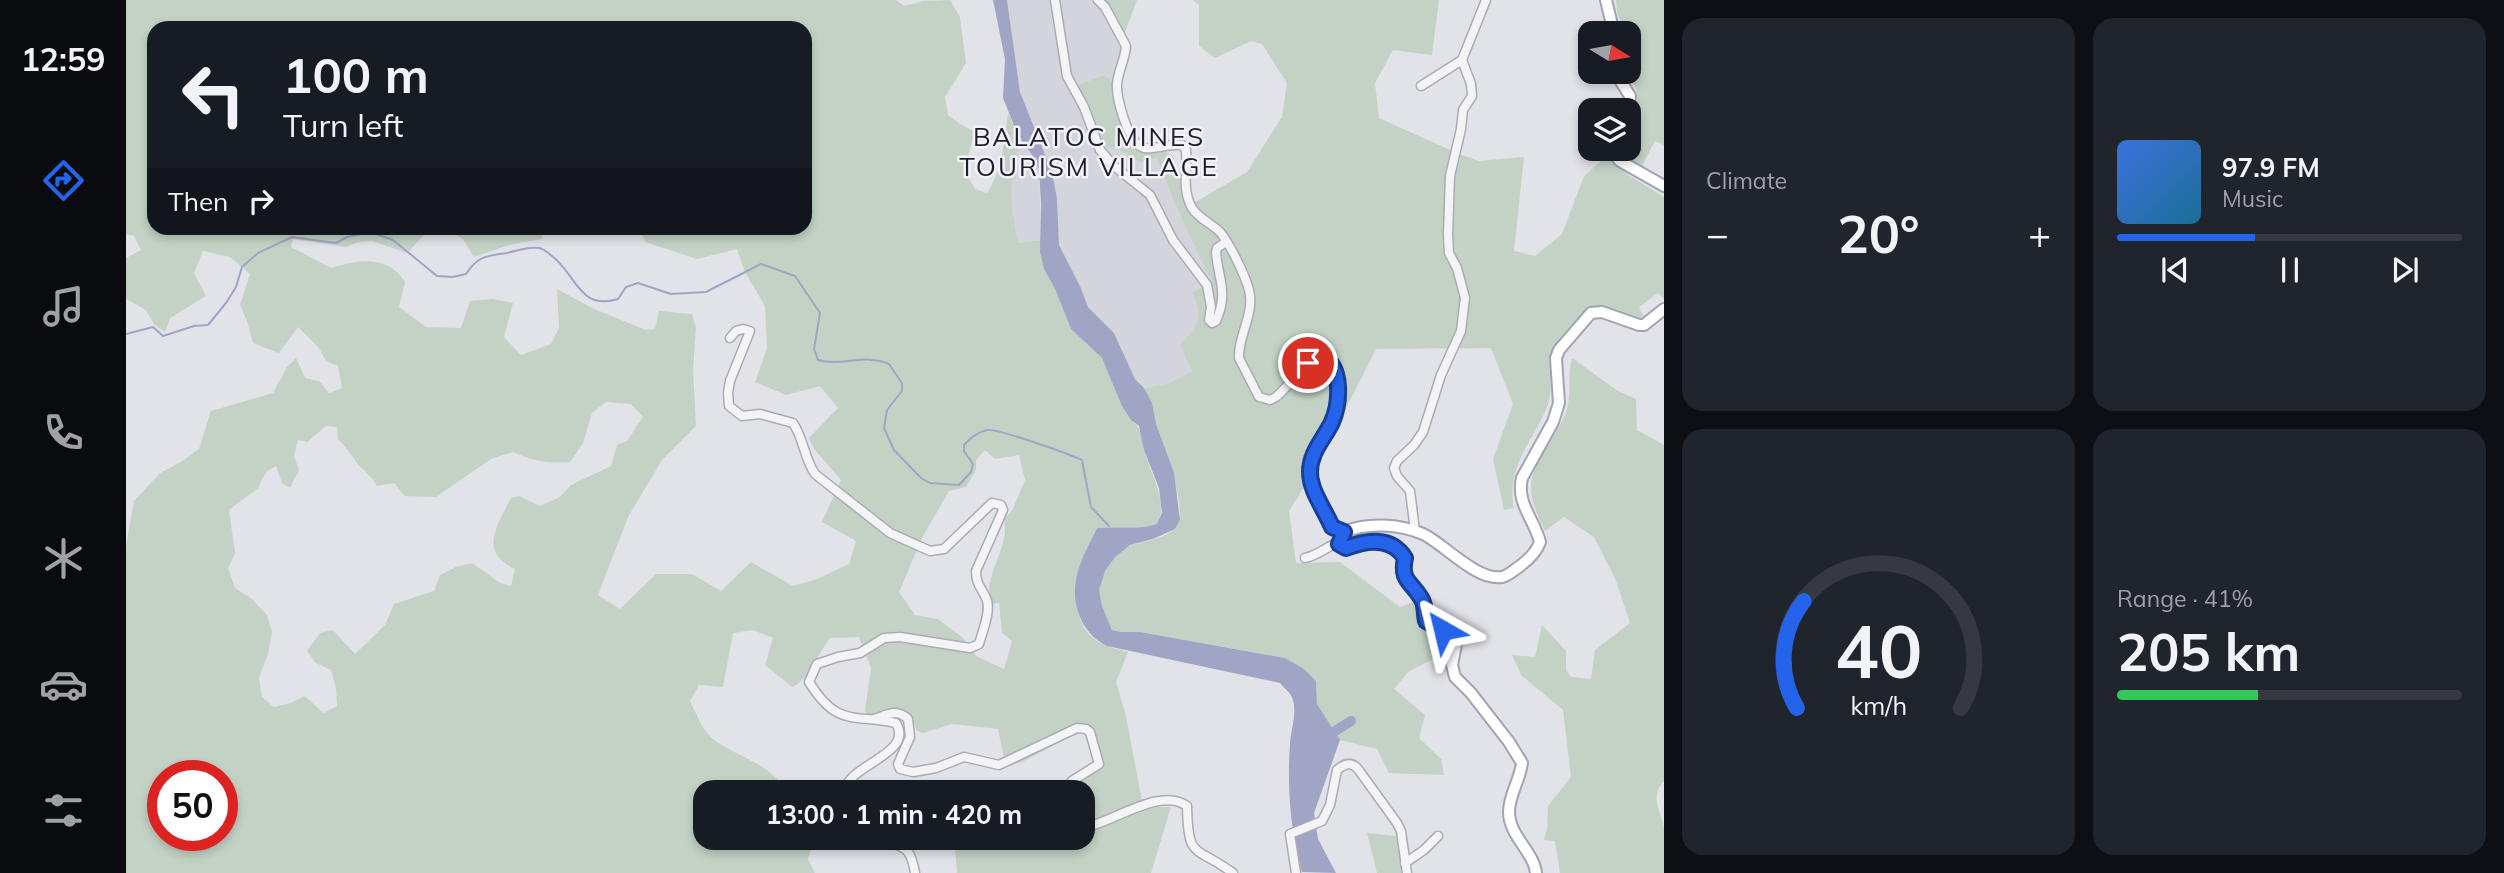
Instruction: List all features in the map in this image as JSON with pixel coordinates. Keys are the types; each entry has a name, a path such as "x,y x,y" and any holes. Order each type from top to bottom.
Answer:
{"main road":[{"path":"1606,0 1611,21"},
{"path":"1619,161 1664,186"},
{"path":"1536,873 1535,865 1517,840 1509,810 1522,763 1509,741 1455,677 1452,665 1457,639 1453,633 1434,627 1426,621 1421,598 1406,579 1405,558 1401,552 1388,544 1375,541 1364,541 1346,548 1341,536 1373,526 1415,531 1425,534 1458,560 1495,577 1506,576 1524,563 1539,546 1540,541 1521,500 1520,485 1553,422 1559,403 1556,358 1559,350 1591,313 1602,312 1639,326 1664,309"}],"street":[{"path":"1055,0 1067,76 1084,107 1100,150 1114,166 1150,195 1173,240 1207,285 1210,307 1208,316 1212,323 1219,314 1222,290 1216,252 1217,248 1226,242"},
{"path":"1098,0 1105,7 1126,46 1117,83 1122,113 1132,138 1146,148 1170,143 1182,145 1186,150 1185,178 1191,206 1222,235 1249,290 1251,307 1239,358 1259,397 1265,400 1276,397 1315,359 1323,357 1334,366 1338,385 1334,416 1313,453 1310,472 1311,482 1332,527 1341,536 1320,555 1305,558"},
{"path":"1421,86 1462,60 1486,0"},
{"path":"1415,531 1410,491 1397,476 1394,468 1423,432 1441,375 1460,335 1465,305 1457,268 1449,253 1448,234 1450,176 1461,129 1462,110 1472,92 1462,60"},
{"path":"730,338 743,329 750,331 730,381 729,406 744,417 760,414 793,423 801,436 808,464 815,474 890,533 924,550 944,549 992,503 1001,505 1003,510 976,571 976,582 986,597 988,607 979,644 970,648 900,637 884,638 860,653 817,664 809,682 818,696 837,713 848,718 896,723 900,732 891,750 849,780"},
{"path":"867,720 892,712 901,713 908,719 910,737 898,764 900,769 911,772 936,768 964,757 999,765 1077,728 1086,729 1090,732 1099,764 1074,780"},
{"path":"1296,873 1290,839 1293,831 1315,826 1326,815 1337,770 1346,764 1355,765 1397,822 1401,831 1407,873"},
{"path":"1095,824 1143,806 1172,800 1182,803 1187,806 1189,839 1195,851 1233,873"},
{"path":"1405,863 1438,836"},
{"path":"907,850 912,857 915,873"}],"shaded area":[{"path":"1007,0 1103,0 1121,40 1123,52 1113,82 1102,75 1078,85 1115,147 1141,163 1156,158 1212,282 1192,292 1200,309 1196,327 1180,346 1192,371 1170,383 1144,388 1135,379 1114,333 1088,307 1059,245 1057,199 1052,172 1020,92"},
{"path":"1026,145 1039,170 1041,240 1018,243 1010,202 1012,169 1019,148"}],"green space":[{"path":"126,0 896,0 904,6 923,1 950,0 960,17 966,63 945,97 948,115 975,132 964,169 975,189 987,193 1000,165 1008,113 1026,145 1019,148 1012,184 1012,206 1018,243 1041,240 1040,252 1044,269 1071,329 1102,358 1131,420 1141,433 1160,496 1161,514 1158,524 1097,528 1081,571 1077,603 1086,631 1101,643 1128,652 1116,682 1126,716 1143,807 1171,807 1151,873 957,873 955,850 1095,850 1095,780 1066,780 1074,778 1092,765 1094,754 1084,733 1078,732 1022,762 1006,767 998,729 952,724 923,733 916,730 909,714 898,708 868,716 865,711 871,668 859,637 830,638 809,672 792,687 765,665 773,638 753,630 733,633 723,687 699,685 690,701 712,738 765,769 778,780 693,780 693,850 811,850 808,859 815,873 126,873 126,546 134,501 160,473 199,449 211,411 273,393 287,367 296,358 305,378 319,381 329,393 342,388 338,366 326,361 319,348 298,327 279,353 253,343 240,305 250,274 230,257 203,251 194,273 206,296 170,318 165,332 154,324 146,310 126,299 126,258 141,250 134,236 126,234","holes":["147,21 812,21 812,235 643,235 645,242 697,259 737,249 745,272 765,306 767,348 755,382 786,395 820,386 838,408 809,438 815,450 841,480 822,522 856,541 849,564 817,579 793,586 751,562 721,591 692,574 656,574 620,609 598,595 628,517 662,460 696,426 693,370 696,328 692,314 659,311 655,329 646,330 592,308 557,289 559,328 551,344 521,355 504,337 513,303 493,299 470,301 461,328 426,327 399,307 405,282 390,267 381,263 362,262 331,268 291,247 293,239 346,247 372,241 407,253 424,235 147,235","606,402 631,404 643,417 627,441 617,445 611,466 571,485 560,497 540,506 519,496 511,498 494,538 497,555 515,569 511,586 500,583 472,563 456,567 440,575 434,591 394,604 385,625 355,654 333,630 320,633 307,651 316,663 331,670 337,706 323,713 305,696 274,707 262,697 259,678 268,654 272,632 267,615 252,599 235,588 228,568 235,553 229,510 258,488 266,472 276,466 282,483 290,488 299,470 294,456 298,440 307,442 326,426 337,427 338,439 377,486 394,483 405,496 436,497 491,459 513,452 541,461 570,462 583,443 592,413","985,450 995,459 1019,455 1025,480 1012,511 1004,519 1003,543 989,586 990,605 999,603 1002,633 1012,641 1004,669 976,656 963,638 938,619 915,615 899,592 922,538 949,491 966,487 976,470 976,460"]},
{"path":"1103,0 1137,0 1124,35"},
{"path":"1193,0 1439,0 1432,55 1393,50 1375,83 1379,118 1479,161 1524,157 1514,251 1535,256 1562,234 1584,176 1601,161 1613,161 1627,174 1664,197 1664,299 1658,293 1639,307 1643,316 1636,321 1605,309 1592,309 1577,320 1557,344 1551,359 1548,405 1516,469 1512,494 1514,508 1504,510 1493,459 1513,404 1491,348 1376,349 1314,471 1289,511 1296,563 1340,562 1400,607 1416,601 1421,622 1446,642 1439,656 1408,672 1394,689 1425,715 1419,738 1441,759 1444,775 1389,773 1377,749 1340,740 1317,704 1316,681 1285,658 1140,632 1112,630 1101,605 1100,583 1116,556 1127,547 1163,536 1177,526 1180,517 1177,490 1144,388 1170,383 1192,371 1180,346 1197,321 1198,309 1192,292 1212,282 1156,158 1141,163 1115,147 1107,148 1078,85 1103,75 1113,82 1121,122 1129,142 1141,152 1160,151 1173,156 1187,207 1247,172 1282,117 1287,83 1262,44 1251,41 1215,58 1199,46 1199,5"},
{"path":"1616,0 1664,0 1664,145 1655,141 1641,168 1630,161 1641,161 1641,98 1636,98 1636,87 1633,84 1642,84 1642,21 1620,21"},
{"path":"457,235 542,235 542,239 509,245 474,257 463,239"},
{"path":"1572,358 1618,391 1636,399 1637,430 1664,445 1664,781 1657,792 1657,804 1664,828 1664,873 1560,873 1555,841 1544,840 1548,806 1571,777 1563,710 1521,675 1512,655 1535,657 1542,625 1566,651 1566,670 1571,677 1591,679 1595,650 1630,623 1615,578 1594,537 1564,517 1545,531 1534,505 1531,485 1533,475 1566,412"},
{"path":"1367,833 1407,837 1411,873 1377,873"}],"water":[{"path":"993,0 1007,0 1020,92 1052,172 1057,199 1059,245 1088,307 1114,333 1135,379 1144,388 1152,403 1156,424 1174,473 1180,520 1175,529 1130,545 1115,557 1105,571 1099,590 1102,606 1112,630 1140,632 1285,658 1304,669 1316,681 1317,704 1340,740 1314,813 1318,839 1336,873 1302,872 1292,824 1289,792 1294,706 1291,695 1280,683 1107,646 1091,635 1077,609 1076,580 1097,528 1144,527 1157,524 1162,513 1159,488 1144,450 1139,426 1131,420 1122,406 1102,358 1071,329 1044,269 1040,252 1039,170 1017,133 1003,98 1005,59"}],"waterway":[{"path":"126,334 153,327 163,336 194,326 208,325 236,287 242,267 258,253 292,237 336,243 357,235"},
{"path":"379,235 393,240 437,276 466,274 479,260 488,256 539,248 560,264 587,296 605,301 618,299 626,287 638,283 671,294 706,292 761,264 795,276 820,313 814,349 818,360 880,361 889,364 902,383 902,391 887,410 884,428 894,450 921,478 930,483 959,485 971,472 973,464 964,451 964,445 983,431 993,430 1082,460 1091,507 1109,526"},
{"path":"1324,738 1351,721"}],"district":[{"name":"BALATOC MINES TOURISM VILLAGE","path":"1089,151"}],"route":[{"path":"1308,363 1323,357 1334,366 1337,377 1334,416 1313,453 1310,472 1311,482 1332,527 1344,532 1339,544 1346,548 1364,541 1375,541 1388,544 1401,552 1405,558 1404,574 1409,585 1421,598 1426,621 1443,630"}]}
